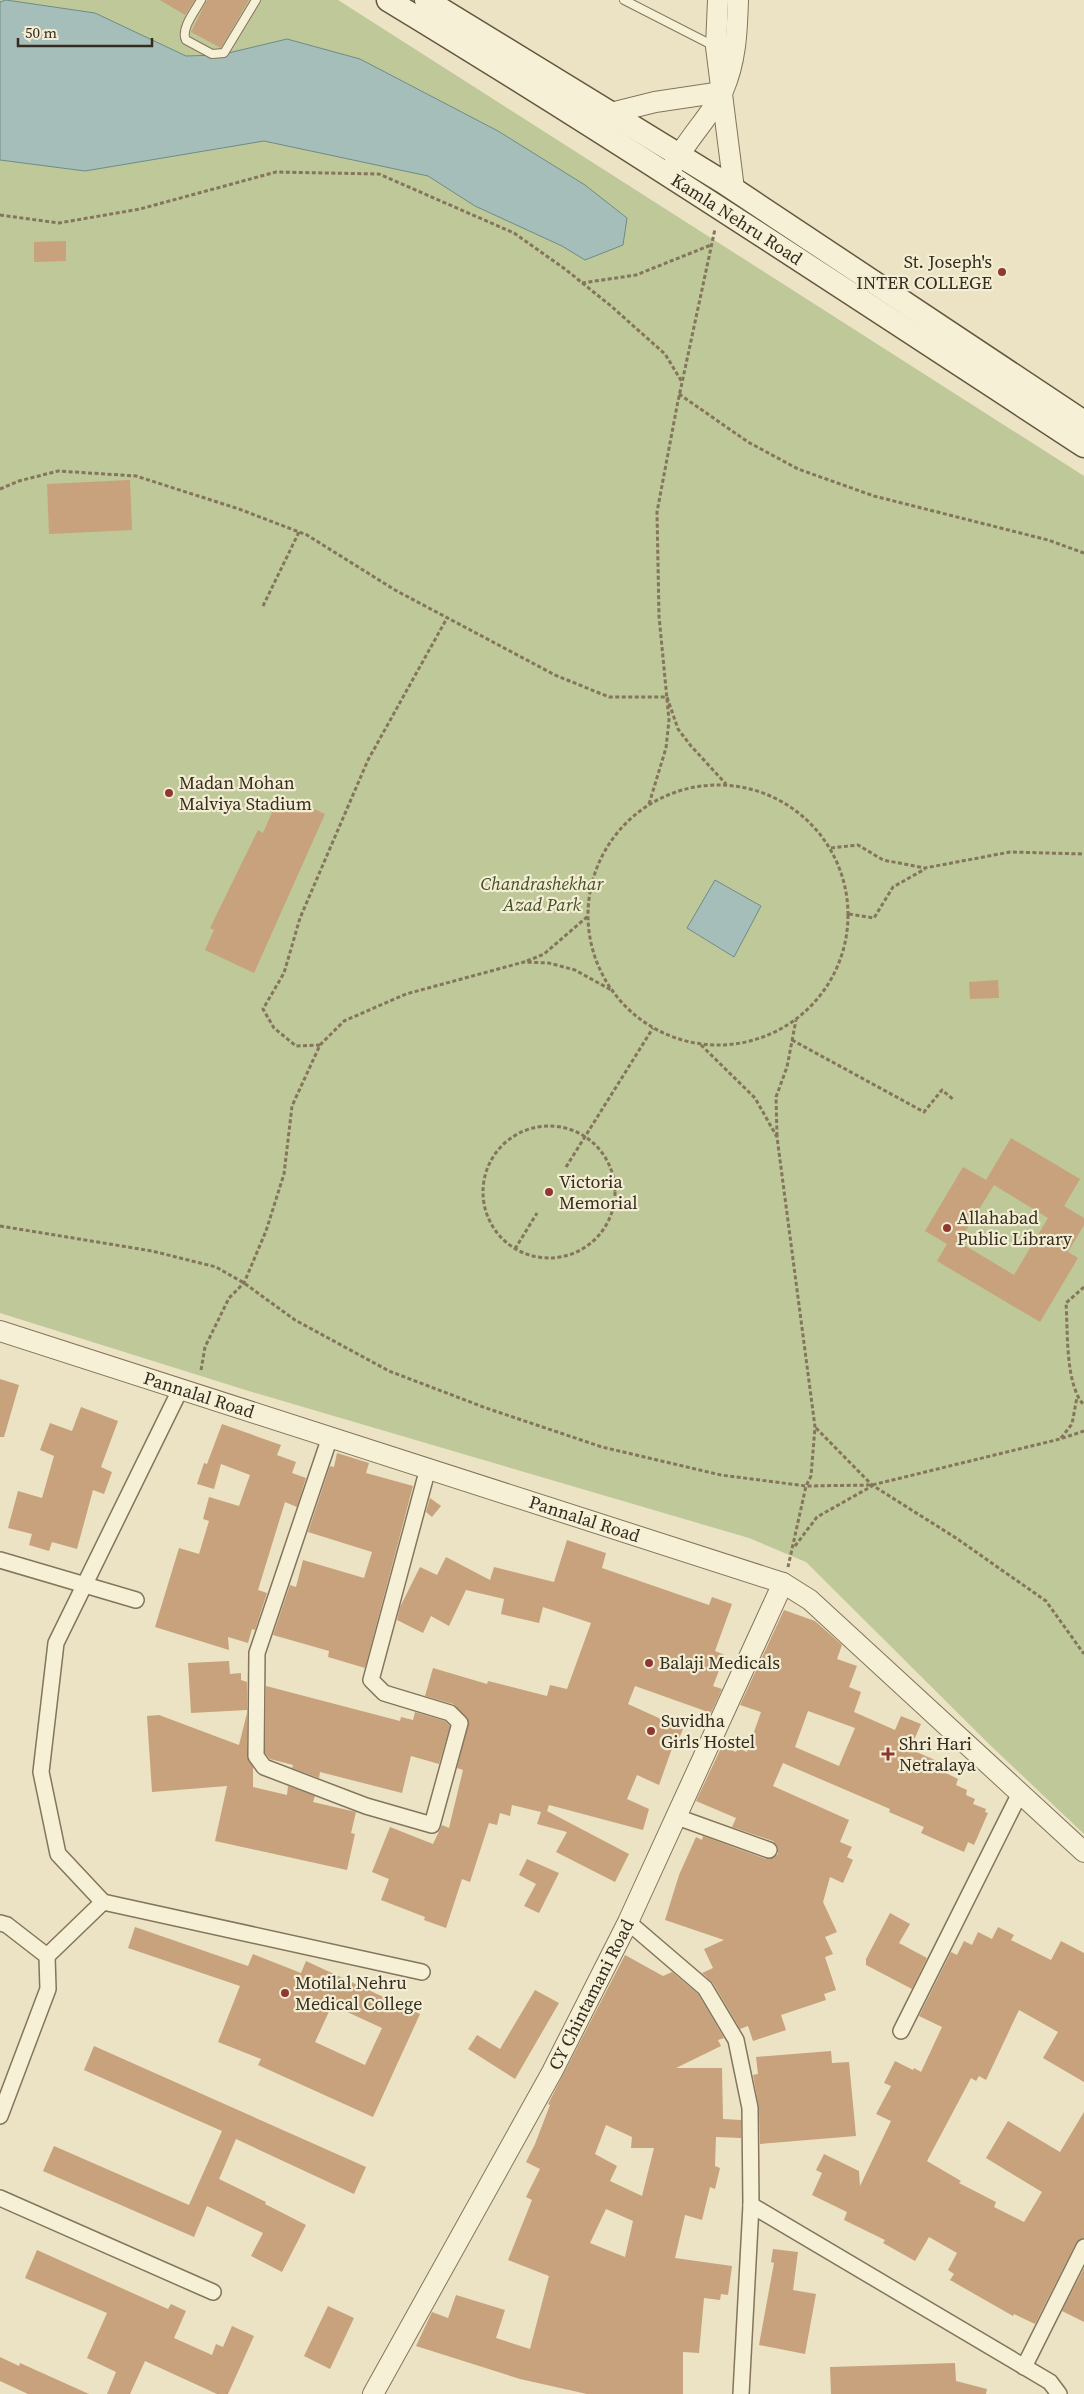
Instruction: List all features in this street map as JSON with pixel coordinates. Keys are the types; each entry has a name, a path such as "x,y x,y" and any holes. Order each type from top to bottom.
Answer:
{"main road":[{"name":"Kamla Nehru Road","path":"388,0 674,165 734,189 1084,422"},
{"name":"Kamla Nehru Road","path":"426,0 611,113 674,165 719,206 1084,446"}],"street":[{"path":"718,0 716,47 734,189"},
{"path":"674,165 722,92 736,52 738,0"},
{"path":"611,113 654,102 722,92"},
{"name":"Pannalal Road","path":"0,1331 783,1583 810,1600 1084,1852"},
{"path":"181,1388 56,1643 41,1772 58,1854 103,1902 422,1972"},
{"path":"330,1437 257,1653 256,1756 264,1767 366,1806 432,1825 460,1723 450,1713 384,1693 371,1680 428,1468"},
{"path":"0,1560 136,1600"},
{"name":"CY Chintamani Road","path":"373,2394 552,2072 628,1922 783,1583"},
{"path":"901,2031 1020,1793"},
{"path":"677,1817 769,1850"},
{"path":"0,2116 48,1990 47,1956 103,1902"},
{"path":"0,1922 7,1925 47,1956"},
{"path":"628,1922 705,1988 736,2040 750,2108 751,2205 741,2394"},
{"path":"0,2198 213,2292"},
{"path":"751,2205 1050,2382 1059,2394"},
{"path":"1024,2367 1083,2249"}],"lane":[{"path":"201,0 185,31 184,37 186,40 212,54 224,53 256,0"},
{"path":"624,0 716,47"}],"path":[{"path":"0,215 59,223 140,209 276,172 379,174 514,233 582,283 665,354 682,382"},
{"path":"648,804 666,748 668,720 658,616 657,512 679,394 719,206"},
{"path":"582,283 636,275 711,244"},
{"path":"679,394 748,442 798,470 874,496 1048,540 1084,553"},
{"path":"0,489 19,481 58,472 136,476 239,509 299,532 447,618 555,675 609,697 667,697"},
{"path":"263,606 299,532"},
{"path":"320,1045 296,1046 274,1028 263,1009 284,973 300,918 368,760 447,618"},
{"path":"667,697 678,729 726,784"},
{"path":"726,784 768,793 804,815 831,848 844,880 849,914 843,955 824,991 796,1020 766,1036 734,1045 701,1044 676,1038 653,1028 631,1012 613,992 594,956 588,916 595,872 616,834 648,804 686,788 726,784"},
{"path":"831,848 858,845 883,860 925,868"},
{"path":"849,914 874,918 893,887 925,868 1010,852 1084,854"},
{"path":"202,1370 205,1347 230,1298 244,1282 266,1231 284,1174 292,1106 320,1045 344,1021 406,994 524,962 544,954 588,916"},
{"path":"524,962 549,963 575,970 613,992"},
{"path":"783,1583 794,1547 806,1486 811,1476 815,1427 777,1137 776,1097 787,1067 796,1020"},
{"path":"566,1167 653,1028"},
{"path":"792,1040 924,1112 942,1090 954,1100"},
{"path":"701,1044 754,1098 777,1137"},
{"path":"542,1126 565,1127 585,1136 601,1151 611,1169 614,1183 613,1211 604,1230 589,1246 571,1256 550,1260 529,1256 515,1249 509,1246 493,1230 484,1208 482,1186 488,1164 501,1145 520,1132 542,1126"},
{"path":"515,1249 537,1213"},
{"path":"0,1226 152,1251 216,1267 244,1282 295,1320 388,1371 486,1408 611,1449 721,1475 806,1486 872,1486 1060,1439 1084,1431"},
{"path":"1060,1439 1072,1424 1077,1397 1071,1375 1066,1303 1084,1287"},
{"path":"1077,1397 1084,1405"},
{"path":"815,1427 872,1486 956,1538 1046,1601 1084,1654"},
{"path":"794,1547 817,1517 872,1486"}],"green space":[{"name":"Chandrashekhar Azad Park","path":"0,0 338,0 1084,476 1084,1834 989,1744 806,1562 749,1538 252,1392 0,1313"}],"water":[{"path":"6,0 95,13 186,56 220,55 287,39 360,59 498,131 585,185 627,218 623,245 585,260 562,246 475,206 428,176 264,141 85,171 0,160 0,2"},
{"path":"715,880 761,906 734,957 687,928"}],"building":[{"path":"160,0 195,0 185,15"},
{"path":"207,0 249,0 221,48 191,32"},
{"path":"66,241 66,261 34,262 34,242"},
{"path":"130,480 132,530 49,534 47,484"},
{"path":"295,800 325,814 254,973 205,950 214,930 210,928 258,830 263,833 277,801 292,807"},
{"path":"998,980 999,998 970,999 969,982"},
{"name":"Allahabad Public Library","path":"1011,1138 1080,1179 1064,1206 1084,1218 1084,1225 1068,1252 1078,1258 1040,1322 937,1261 947,1244 925,1231 963,1167 986,1180","holes":["994,1185 1048,1218 1014,1275 959,1242"]},
{"path":"0,1379 19,1385 4,1437 0,1437"},
{"path":"81,1407 118,1421 101,1467 112,1472 104,1494 93,1490 77,1549 52,1542 49,1551 29,1545 32,1534 8,1528 18,1491 42,1498 54,1456 40,1450 50,1423 72,1431"},
{"path":"222,1424 281,1445 277,1455 296,1462 292,1473 306,1478 297,1507 285,1502 258,1590 267,1593 255,1630 252,1629 248,1643 228,1637 229,1650 155,1627 179,1548 199,1554 209,1521 203,1519 209,1497 239,1506 250,1475 221,1464 214,1489 197,1484 204,1463 207,1464"},
{"path":"337,1453 369,1463 366,1473 413,1486 365,1668 328,1657 329,1651 273,1635 290,1585 296,1587 303,1560 364,1578 372,1552 308,1532 330,1466 334,1467"},
{"path":"430,1498 441,1506 432,1517 426,1512"},
{"path":"567,1540 606,1553 602,1568 709,1605 712,1597 732,1604 715,1651 725,1655 713,1686 722,1689 711,1713 635,1686 628,1704 683,1729 678,1741 675,1740 659,1785 637,1775 627,1799 649,1809 643,1830 549,1805 547,1811 629,1854 615,1882 556,1852 567,1832 537,1824 541,1812 512,1805 510,1816 500,1813 497,1825 489,1823 470,1882 462,1879 446,1928 424,1920 425,1917 381,1900 389,1879 372,1872 390,1827 433,1844 442,1825 449,1828 463,1770 457,1768 469,1721 453,1704 425,1696 433,1668 487,1684 488,1681 547,1696 550,1685 567,1689 591,1623 543,1607 539,1623 501,1614 504,1599 466,1590 449,1626 431,1616 423,1633 397,1620 400,1607 420,1567 437,1575 446,1557 490,1580 494,1567 554,1582"},
{"path":"784,1610 815,1621 842,1645 837,1659 857,1666 849,1687 861,1692 854,1712 895,1730 901,1716 921,1724 910,1749 937,1761 934,1767 958,1779 956,1785 967,1790 966,1795 975,1799 973,1804 986,1809 985,1812 988,1813 974,1845 968,1842 964,1852 921,1833 924,1827 889,1812 890,1809 783,1763 773,1786 849,1820 840,1842 852,1847 847,1857 853,1860 843,1883 830,1877 823,1902 837,1932 825,1937 833,1954 825,1957 836,1990 824,1994 826,2000 781,2015 786,2030 753,2041 748,2026 740,2029 713,1983 702,1973 713,1968 704,1949 724,1940 665,1920 679,1875 696,1837 702,1840 703,1836 766,1859 771,1859 778,1854 778,1848 773,1841 732,1827 736,1818 696,1801 722,1746 736,1752 738,1748 747,1752 761,1712 740,1705","holes":["808,1711 855,1728 839,1766 795,1747"]},
{"path":"229,1661 230,1674 241,1673 241,1680 247,1682 247,1710 191,1713 188,1663"},
{"path":"266,1686 400,1721 401,1717 413,1720 415,1712 445,1721 450,1726 439,1764 411,1756 402,1793 320,1772 319,1778 292,1768 293,1765 270,1759 265,1753"},
{"path":"247,1713 247,1756 253,1767 253,1787 287,1795 288,1786 315,1796 313,1802 356,1812 351,1833 355,1834 347,1870 215,1841 227,1786 152,1792 147,1716 159,1715 239,1745"},
{"path":"527,1859 559,1873 539,1913 524,1906 536,1884 519,1875"},
{"path":"890,1913 910,1924 899,1943 927,1958 912,1989 866,1965 866,1959"},
{"path":"135,1927 248,1966 253,1954 301,1973 306,1961 420,2014 373,2117 258,2065 261,2059 218,2042 240,1986 128,1948","holes":["332,2005 382,2028 365,2065 315,2042"]},
{"path":"998,1927 1014,1935 1011,1940 1051,1960 1061,1941 1084,1953 1084,2082 1043,2058 1058,2032 1019,2010 986,2080 979,2076 976,2081 971,2078 927,2161 961,2181 959,2183 996,2202 994,2207 1024,2222 1042,2192 986,2158 1008,2121 1060,2152 1084,2112 1084,2238 1076,2243 1035,2324 1014,2314 1013,2316 950,2280 954,2274 948,2270 957,2253 929,2237 915,2261 883,2243 885,2240 844,2220 847,2212 812,2195 822,2173 816,2170 824,2154 859,2171 860,2186 891,2121 876,2114 891,2086 884,2083 895,2061 921,2072 942,2027 919,2016 951,1952 957,1955 964,1941 972,1945 978,1932 992,1939"},
{"path":"625,1955 663,1976 672,1972 698,1994 724,2038 718,2040 721,2046 676,2068 722,2068 723,2119 741,2120 741,2138 716,2137 715,2166 720,2168 715,2189 710,2187 702,2220 685,2215 675,2258 732,2266 728,2295 721,2294 720,2300 704,2298 699,2353 683,2352 683,2394 587,2394 520,2379 416,2346 432,2312 448,2318 456,2295 505,2310 496,2338 530,2349 549,2276 508,2260 532,2200 526,2197 540,2169 526,2162 550,2105 548,2104","holes":["606,2125 632,2137 631,2148 654,2148 642,2196 610,2181 617,2166 595,2154","606,2209 633,2221 625,2257 590,2243"]},
{"path":"535,1990 559,2003 515,2079 468,2049 477,2035 500,2049"},
{"path":"94,2046 366,2167 354,2194 236,2139 219,2179 266,2202 265,2204 306,2225 282,2272 251,2256 263,2233 207,2206 194,2237 43,2171 54,2146 189,2205 222,2131 84,2070"},
{"path":"831,2051 832,2063 849,2062 856,2136 760,2144 759,2108 753,2075 758,2074 756,2057"},
{"path":"773,2249 798,2252 793,2290 816,2294 805,2354 759,2345 774,2263 771,2262"},
{"path":"37,2250 168,2309 171,2304 186,2311 174,2338 212,2355 216,2344 223,2347 232,2326 254,2336 228,2394 217,2394 145,2361 130,2394 107,2394 116,2372 87,2358 107,2313 25,2278"},
{"path":"1084,2268 1084,2322 1062,2311"},
{"path":"328,2306 354,2318 330,2369 304,2356"},
{"path":"0,2357 19,2366 20,2363 89,2394 28,2394 0,2381"},
{"path":"955,2363 956,2381 987,2389 986,2394 831,2394 830,2367"}],"place":[{"name":"St. Joseph's INTER COLLEGE","path":"1002,272"},
{"name":"Madan Mohan Malviya Stadium","path":"169,793"},
{"name":"Victoria Memorial","path":"549,1192"},
{"name":"Allahabad Public Library","path":"947,1228"},
{"name":"Balaji Medicals","path":"649,1663"},
{"name":"Suvidha Girls Hostel","path":"651,1731"},
{"name":"Shri Hari Netralaya","path":"888,1754"},
{"name":"Motilal Nehru Medical College","path":"285,1993"}]}
